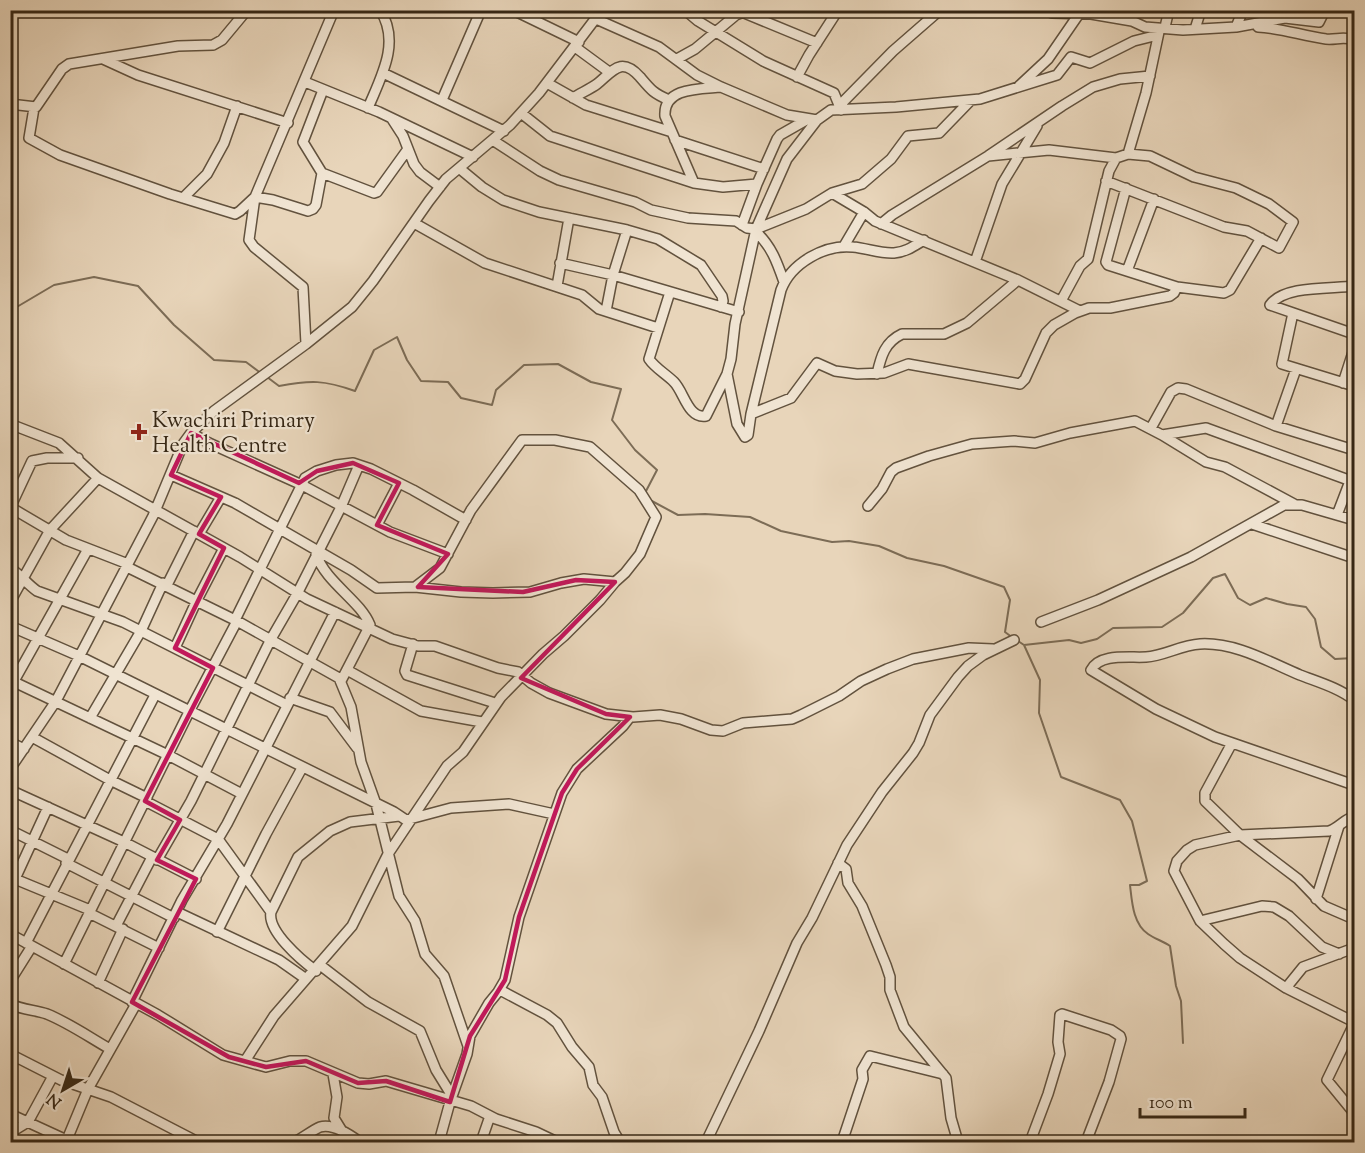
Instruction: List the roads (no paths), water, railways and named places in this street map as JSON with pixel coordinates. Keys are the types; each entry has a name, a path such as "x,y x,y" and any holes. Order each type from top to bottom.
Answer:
{"street":[{"path":"247,10 222,40 213,45 178,46 65,66 34,108 28,135 33,141 60,155 235,214 255,197"},
{"path":"306,344 303,287 249,243 255,197 334,10"},
{"path":"368,108 389,56 388,26 380,10"},
{"path":"442,100 481,10"},
{"path":"513,10 577,45 609,72"},
{"path":"10,769 56,701 156,510 183,444 191,432 214,411 306,344 352,307 440,187 459,168 494,141 521,114 602,10"},
{"path":"685,10 763,61 834,93 840,107"},
{"path":"797,77 838,10"},
{"path":"840,107 893,51 940,10"},
{"path":"1047,10 1052,13 1080,12 1132,21 1145,27 1161,30 1240,26 1285,18 1319,22 1324,10"},
{"path":"1128,154 1161,30 1169,10"},
{"path":"1195,29 1201,10"},
{"path":"1240,26 1243,10"},
{"path":"677,59 695,49 743,11 817,43"},
{"path":"1017,87 1048,59 1080,12"},
{"path":"596,19 659,47 697,75 722,87 787,115 812,120"},
{"path":"1240,26 1274,28 1307,36 1329,39 1342,37 1354,40"},
{"path":"742,225 757,184 780,135 831,110 840,107 969,102 998,95 1057,75 1071,57 1090,63 1161,30"},
{"path":"103,58 138,75 288,123"},
{"path":"573,98 596,85 618,66 632,70 650,91 669,100"},
{"path":"383,73 504,131"},
{"path":"881,224 1094,87 1120,79 1150,76"},
{"path":"305,82 368,108 473,157"},
{"path":"547,83 586,105 764,169"},
{"path":"694,183 665,116 666,105 669,100 684,91 722,87"},
{"path":"323,90 303,142 322,172 374,193 408,149"},
{"path":"755,230 807,209 832,193 862,184 891,159 908,136 939,133 969,102"},
{"path":"10,104 34,108"},
{"path":"183,198 207,174 224,142 237,106"},
{"path":"521,114 550,136 694,183 723,187 757,184"},
{"path":"392,119 414,164 420,172 440,187"},
{"path":"670,292 649,359 676,384 684,401 699,416 706,416 727,374 755,230 787,159 812,120"},
{"path":"975,262 1002,184 1038,124"},
{"path":"494,141 540,171 559,180 635,202 651,210 688,218 736,221 755,230 773,253 784,282"},
{"path":"988,156 1048,150 1116,158 1128,154 1150,156 1194,177 1236,188 1269,204 1293,221 1279,247 1247,231 1224,226 1106,181"},
{"path":"1060,301 1080,266 1088,259 1106,181 1116,158"},
{"path":"459,168 503,200 538,212 627,230 658,239 701,265 722,296 721,307"},
{"path":"255,197 308,211 316,205 322,172"},
{"path":"1126,188 1106,262 1108,265 1177,287 1227,292 1261,238"},
{"path":"832,193 881,224 1018,280 1080,311"},
{"path":"1127,271 1154,199"},
{"path":"844,246 864,212"},
{"path":"556,286 569,218"},
{"path":"414,222 485,263 582,295 594,306 658,328"},
{"path":"606,311 613,275 627,230"},
{"path":"727,374 738,424 746,437 784,282 817,253 844,246 895,253 907,250 924,240"},
{"path":"560,263 613,275 739,312"},
{"path":"877,374 881,355 889,342 897,336 944,334 967,323 1018,280"},
{"path":"1354,286 1288,293 1270,303 1270,306 1354,334"},
{"path":"751,414 791,398 817,363 843,373 877,374 908,364 1020,384 1026,379 1046,333 1054,325 1080,311 1110,308 1170,296 1177,287"},
{"path":"1293,314 1281,364 1354,386"},
{"path":"1343,383 1354,349"},
{"path":"1276,426 1296,369"},
{"path":"1151,428 1171,392 1178,388 1186,389 1276,426 1354,450"},
{"path":"868,506 896,468 958,447 1014,441 1035,443 1080,431 1135,421 1151,428 1206,462 1225,467 1294,504 1354,520"},
{"path":"10,424 59,443 98,478 224,548 297,594 368,629 392,639 435,646 498,668 518,672 522,677 549,693 606,714 630,717 660,715 718,732 743,723 792,718 823,705 861,681 913,659 969,648 993,649"},
{"path":"1162,435 1206,428 1352,482 1337,515"},
{"path":"191,432 209,443 303,485 399,536 448,554"},
{"path":"245,1061 274,1016 318,968 352,926 388,854 447,766 463,752 495,703 626,573 640,554 656,519 639,490 590,447 555,440 522,440 471,510 440,568 415,587"},
{"path":"78,458 47,458 32,461 11,507 66,540 127,566 236,620 336,675 341,681 351,707 359,751 376,804 399,896 415,921 425,954 444,976 468,1046"},
{"path":"64,964 213,668 305,478 317,471 336,465 359,465 399,483 466,520"},
{"path":"98,983 132,896 180,820 271,639 297,594 341,507 359,465"},
{"path":"171,475 221,496 281,528 317,552 351,570 376,588 415,587 461,592 523,592 576,580 615,582"},
{"path":"10,602 50,530 98,478"},
{"path":"377,525 399,483"},
{"path":"90,718 141,631 165,584 221,496"},
{"path":"1041,622 1140,582 1191,557 1277,508 1294,504"},
{"path":"1252,524 1354,557"},
{"path":"176,648 197,600 224,548"},
{"path":"88,549 12,681 168,755 242,794"},
{"path":"317,552 321,565 369,622 368,629 341,681"},
{"path":"10,568 23,576 37,591 102,614 141,631 248,685 288,701 330,712 359,751"},
{"path":"10,1114 68,1142 88,1089 134,1003 159,948 242,794 335,612"},
{"path":"10,626 79,656 405,820 451,807 509,804 554,814"},
{"path":"706,1143 797,943 854,834 920,743 930,715 968,666 993,649 1014,640"},
{"path":"413,644 405,671 407,675 495,703"},
{"path":"1354,700 1328,686 1244,651 1221,645 1198,644 1154,656 1111,658 1101,660 1091,670 1166,715 1232,743 1354,785"},
{"path":"347,670 422,711 482,722"},
{"path":"10,981 29,944 50,893 155,695"},
{"path":"439,1143 470,1036 505,980 519,917 554,814 572,776 630,717"},
{"path":"32,738 218,839 271,912"},
{"path":"10,742 24,749"},
{"path":"1232,743 1205,793 1204,801 1240,835 1298,879 1328,909 1354,919"},
{"path":"217,932 302,768"},
{"path":"10,790 195,879"},
{"path":"48,807 13,878 90,912 159,948"},
{"path":"399,816 341,825 300,854 271,912 271,920 277,932 302,961 318,968 368,1002 420,1031 451,1099"},
{"path":"1354,817 1345,819 1339,826 1329,831 1240,835 1195,845 1177,861 1174,871 1200,921 1240,958 1286,988 1354,1023 1327,1080 1354,1113"},
{"path":"1316,899 1339,826"},
{"path":"10,830 32,840 104,883 279,960 306,979"},
{"path":"838,863 846,869 848,883 862,906 886,965 890,977 890,990 904,1027 947,1080 951,1118 958,1143"},
{"path":"1200,921 1262,906 1274,907 1289,916 1322,947 1339,954"},
{"path":"10,934 158,1015 223,1055 266,1067 290,1061 306,1061 333,1074 364,1084 386,1081 471,1106 555,1142"},
{"path":"1286,988 1303,967 1354,948"},
{"path":"500,990 547,1014 557,1023 572,1047 589,1067 593,1085 602,1097 620,1143"},
{"path":"10,1004 23,1010 49,1015 110,1049"},
{"path":"1030,1143 1060,1054 1058,1042 1060,1015 1062,1014 1111,1030 1121,1039 1109,1082 1086,1143"},
{"path":"10,1068 13,1055 53,1076 111,1097 198,1143"},
{"path":"842,1143 863,1077 862,1070 870,1056 943,1074"},
{"path":"333,1074 337,1097 334,1118 342,1132"},
{"path":"10,1132 28,1122 53,1076"},
{"path":"481,1143 490,1116"},
{"path":"294,1143 321,1127 327,1126 360,1143"}],"waterway":[{"path":"10,311 54,285 94,277 138,286 174,325 214,360 246,362 262,374"},
{"path":"267,377 279,386 317,382 355,391 374,350 397,337 407,360 421,381 448,382 461,398 492,405 496,390 524,365 558,364 591,382 621,389 612,420 635,450 657,470 645,493"},
{"path":"650,500 678,515 750,517 781,531 832,542 849,541 879,546 907,558 944,566 1004,587 1010,600 1005,632 1013,638"},
{"path":"1024,645 1069,640 1081,643 1097,639 1113,628 1162,627 1183,613 1213,578 1225,574 1238,598 1250,605 1266,598 1306,607 1315,619 1321,647 1335,659 1354,658"},
{"path":"1018,641 1024,645 1040,680 1039,713 1061,777 1120,800 1132,821 1147,881 1139,885 1130,885 1134,912 1143,930 1170,946 1176,986 1181,1001 1183,1043"}],"place":[{"name":"Kwachiri Primary Health Centre","path":"139,432"}]}
